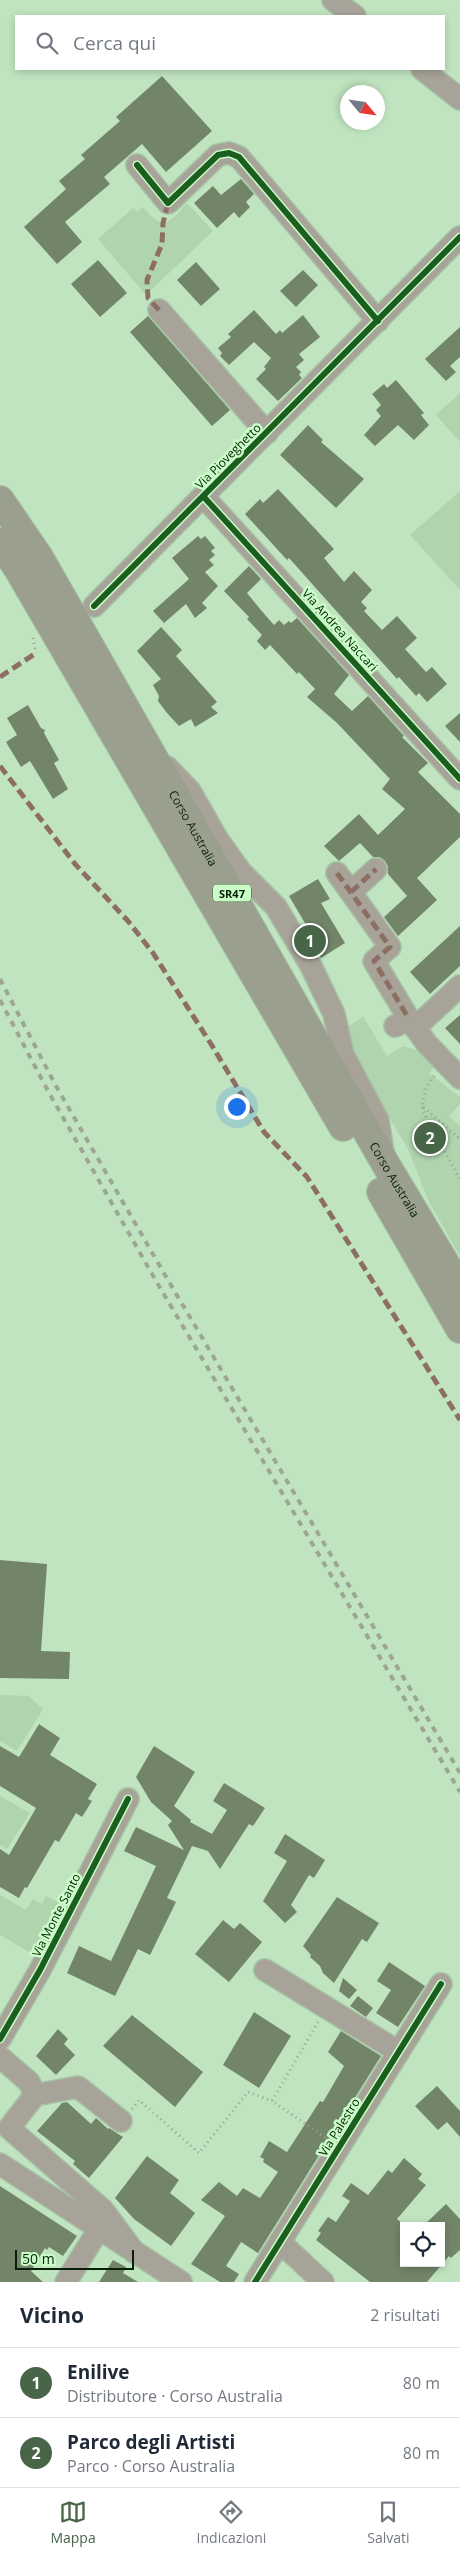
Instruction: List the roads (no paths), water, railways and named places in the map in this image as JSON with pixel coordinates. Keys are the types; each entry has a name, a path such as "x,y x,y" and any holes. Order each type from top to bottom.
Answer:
{"highway":[{"name":"Corso Australia","path":"0,500 39,557 385,1163 460,1288"},
{"name":"Corso Australia","path":"0,542 18,568 460,1329"}],"street":[{"path":"334,0 353,15"},
{"path":"423,70 460,99"},
{"path":"137,165 168,203 218,155 228,153 239,157 378,321"},
{"name":"Via Pioveghetto","path":"94,606 378,321 458,244"},
{"name":"Via Pioveghetto","path":"159,310 267,433"},
{"name":"Via Andrea Naccari","path":"203,496 460,779"},
{"path":"351,892 376,869"},
{"path":"337,872 390,947 374,961 406,1024 460,1078"},
{"path":"406,1024 460,986"},
{"name":"Via Monte Santo","path":"0,2040 40,1970 128,1798"},
{"path":"265,1970 399,2052"},
{"name":"Via Palestro","path":"255,2282 441,1984"},
{"path":"0,2057 29,2082 35,2095"},
{"path":"121,2122 78,2087 35,2095 9,2128 102,2210 134,2252"},
{"path":"0,2164 99,2230 182,2282"},
{"path":"66,2282 99,2230"},
{"path":"281,2243 323,2282"}],"railway":[{"path":"0,979 56,1086 165,1275 460,1773"},
{"path":"0,1000 48,1091 156,1281 460,1792"}],"place":[{"name":"Enilive","path":"310,941"},
{"name":"Parco degli Artisti","path":"430,1138"}]}
